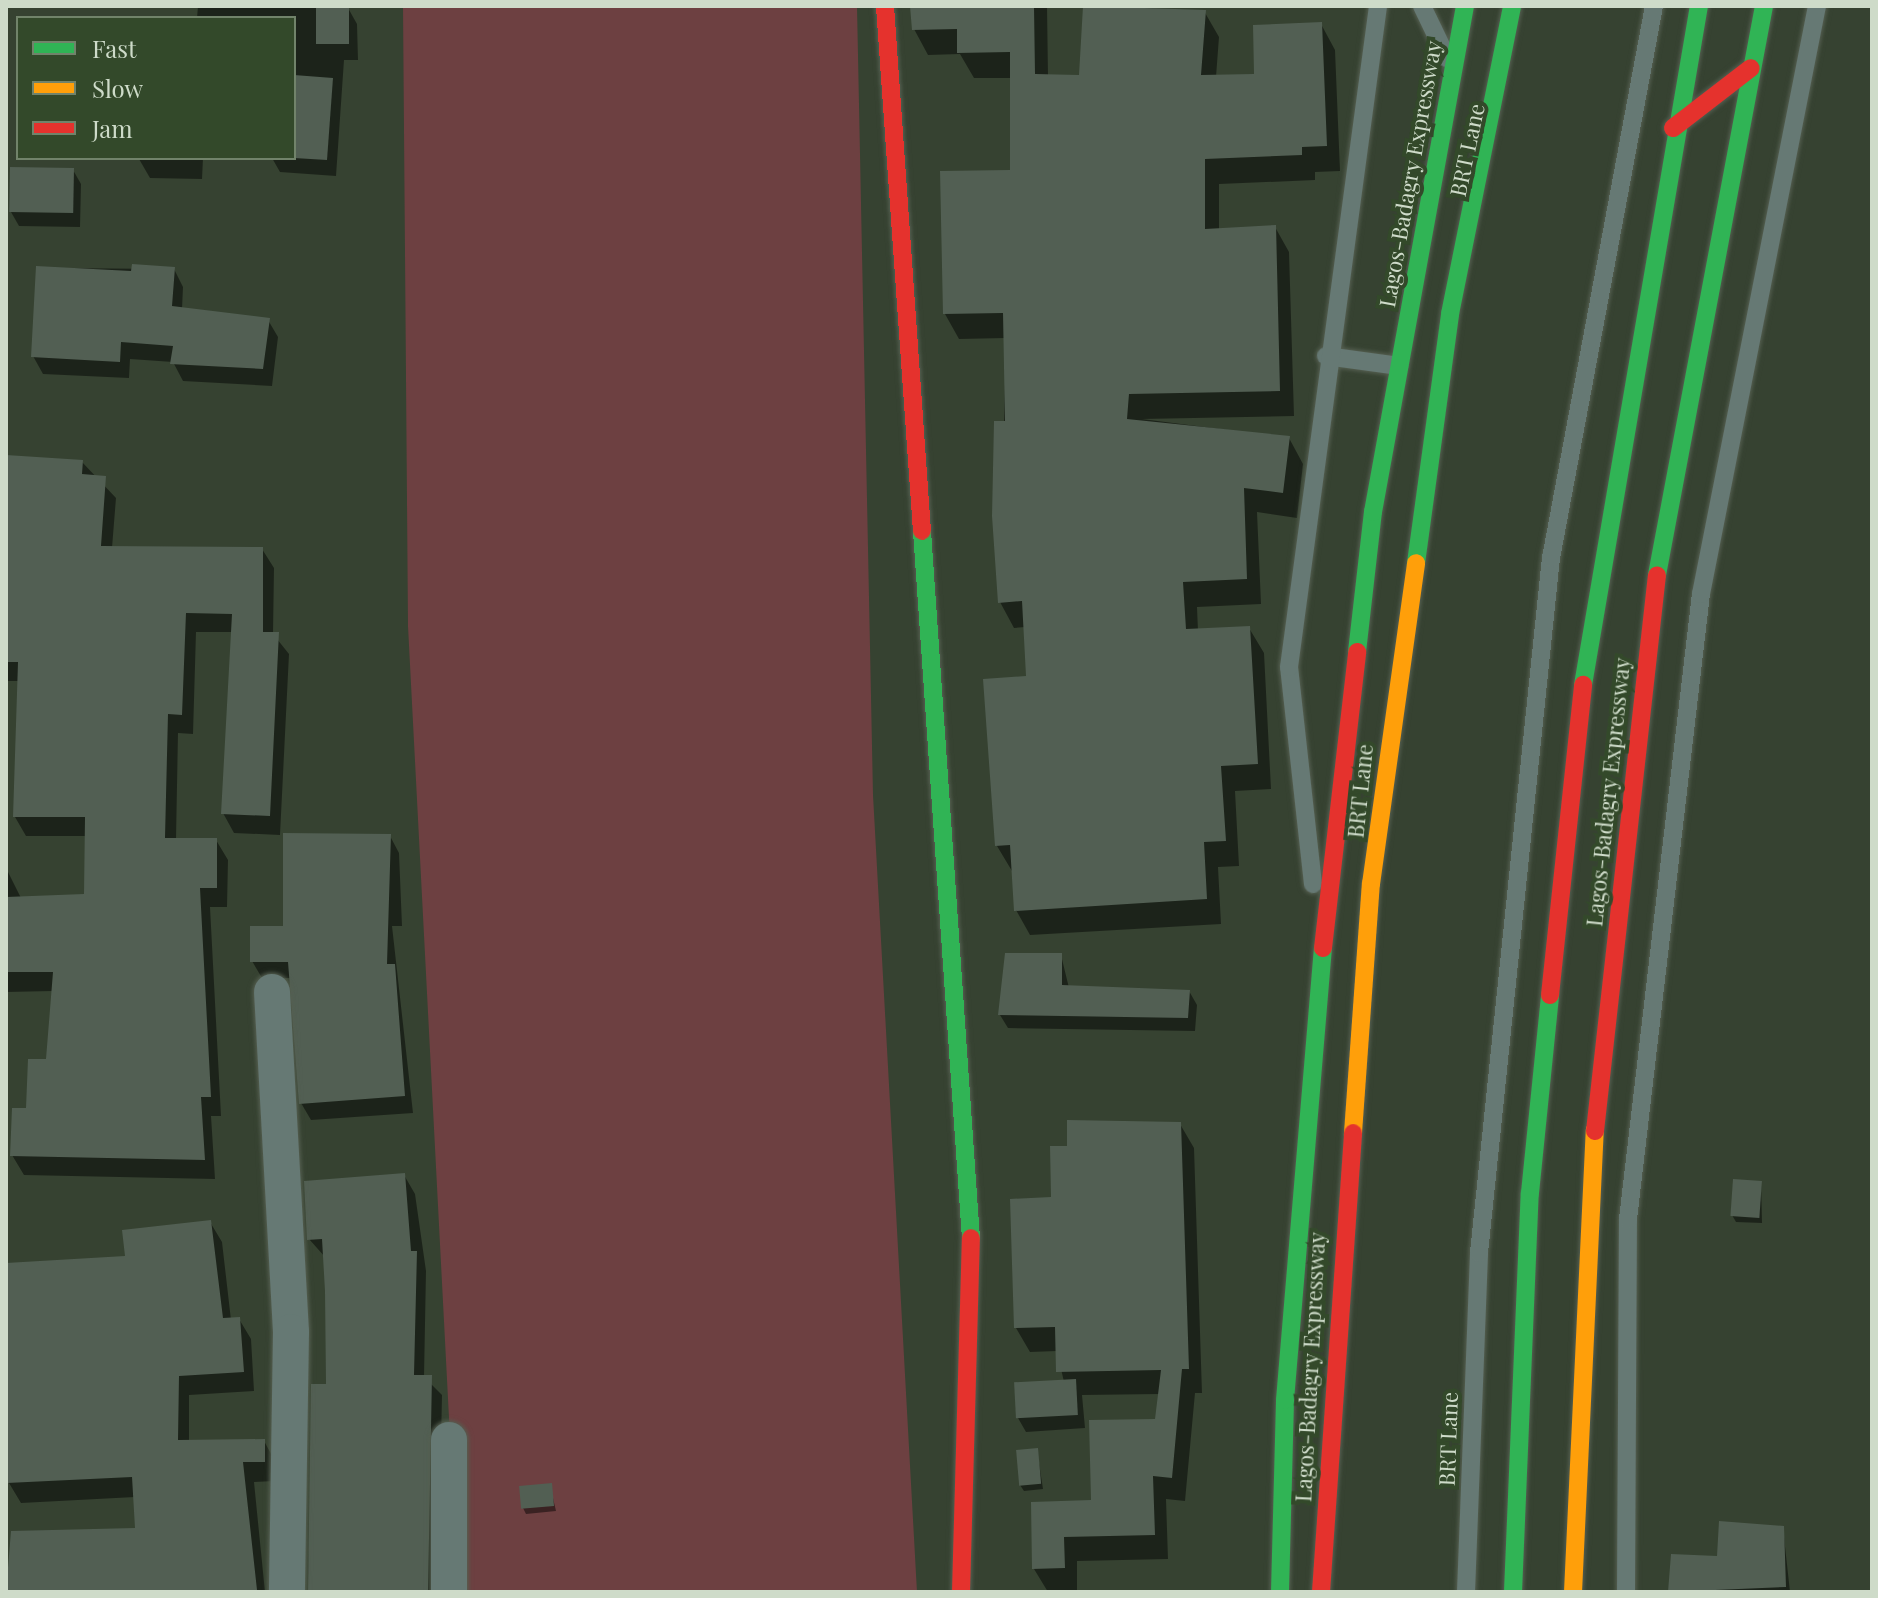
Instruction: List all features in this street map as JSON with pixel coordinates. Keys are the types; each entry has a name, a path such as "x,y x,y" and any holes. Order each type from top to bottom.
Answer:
{"main road":[{"path":"885,6 973,1266 961,1592"},
{"name":"Lagos-Badagry Expressway","path":"1280,1592 1285,1400 1322,958 1373,512 1465,6"},
{"name":"Lagos-Badagry Expressway","path":"1321,1592 1373,868 1450,314 1512,6"},
{"name":"Lagos-Badagry Expressway","path":"1513,1592 1530,1193 1563,850 1591,603 1673,128 1699,6"},
{"name":"Lagos-Badagry Expressway","path":"1573,1592 1587,1206 1653,596 1764,6"},
{"path":"1673,128 1751,68"}],"street":[{"path":"272,992 291,1332 287,1592"},
{"path":"449,1440 449,1592"}],"lane":[{"path":"1322,958 1289,667 1326,356 1378,6"},
{"path":"1422,6 1453,72"},
{"name":"BRT Lane","path":"1329,1592 1360,1019 1392,726 1457,315 1522,6"},
{"name":"BRT Lane","path":"1466,1592 1479,1253 1551,558 1654,6"},
{"path":"1626,1592 1628,1219 1701,594 1817,6"},
{"path":"1326,356 1399,366"}],"shaded area":[{"path":"403,6 857,6 873,795 917,1592 458,1592 408,626"}],"building":[{"path":"316,6 349,6 349,44 316,44"},
{"path":"910,6 1034,6 1035,74 1079,75 1083,6 1206,10 1201,75 1254,74 1253,25 1322,22 1327,146 1302,147 1302,155 1205,159 1205,229 1276,225 1280,391 1129,394 1127,419 1290,436 1283,493 1244,488 1247,579 1183,582 1186,629 1250,626 1258,764 1221,766 1226,841 1204,842 1207,899 1014,911 1010,845 995,846 983,679 1026,676 1022,601 998,603 992,516 994,421 1005,421 1003,313 943,314 940,171 1010,170 1010,52 957,53 957,29 912,30"},
{"path":"296,75 333,78 327,160 296,158"},
{"path":"10,167 74,168 73,213 9,212"},
{"path":"132,264 175,267 172,306 270,318 263,369 170,364 173,346 121,342 120,362 31,357 36,266 131,271"},
{"path":"6,455 83,460 82,474 106,476 101,546 263,547 263,632 279,632 270,816 221,814 232,614 186,613 182,715 168,714 165,838 217,838 217,888 200,888 211,1097 201,1097 205,1160 10,1156 12,1108 26,1108 28,1059 46,1059 53,972 6,972 6,897 84,894 85,817 13,817 18,662 6,662"},
{"path":"283,833 391,834 387,964 395,964 405,1096 299,1104 288,962 250,962 250,926 283,926"},
{"path":"1005,953 1062,953 1062,985 1190,990 1188,1018 998,1015"},
{"path":"1067,1120 1181,1122 1189,1369 1182,1369 1172,1478 1153,1476 1155,1535 1064,1537 1065,1568 1032,1569 1031,1502 1091,1500 1089,1420 1155,1419 1161,1370 1056,1372 1055,1327 1014,1328 1010,1199 1051,1197 1050,1146 1067,1146"},
{"path":"405,1173 411,1251 417,1251 414,1375 432,1375 428,1592 308,1592 311,1384 326,1384 322,1239 307,1240 304,1181"},
{"path":"1733,1179 1762,1181 1759,1218 1730,1216"},
{"path":"211,1220 223,1318 240,1317 244,1372 179,1376 178,1440 265,1439 265,1462 243,1462 257,1590 6,1592 11,1531 135,1528 132,1477 7,1483 6,1263 125,1256 122,1230"},
{"path":"1076,1379 1078,1415 1016,1418 1014,1382"},
{"path":"1038,1448 1041,1484 1019,1486 1016,1450"},
{"path":"552,1483 554,1506 521,1509 519,1486"},
{"path":"1719,1521 1784,1526 1786,1587 1668,1592 1671,1554 1717,1556"}],"traffic: fast":[{"path":"1357,652 1373,512 1465,6"},
{"path":"1416,563 1450,314 1512,6"},
{"path":"1583,685 1699,6"},
{"path":"1657,575 1764,6"},
{"path":"922,531 971,1238"},
{"path":"1280,1592 1285,1400 1323,948"},
{"path":"1513,1592 1530,1193 1550,995"}],"traffic: slow":[{"path":"1353,1133 1371,884 1416,563"},
{"path":"1573,1592 1595,1131"}],"traffic: jam":[{"path":"885,6 922,531"},
{"path":"1673,128 1751,68"},
{"path":"1595,1131 1657,575"},
{"path":"1323,948 1357,652"},
{"path":"1550,995 1583,685"},
{"path":"1321,1592 1353,1133"},
{"path":"961,1592 971,1238"}]}
